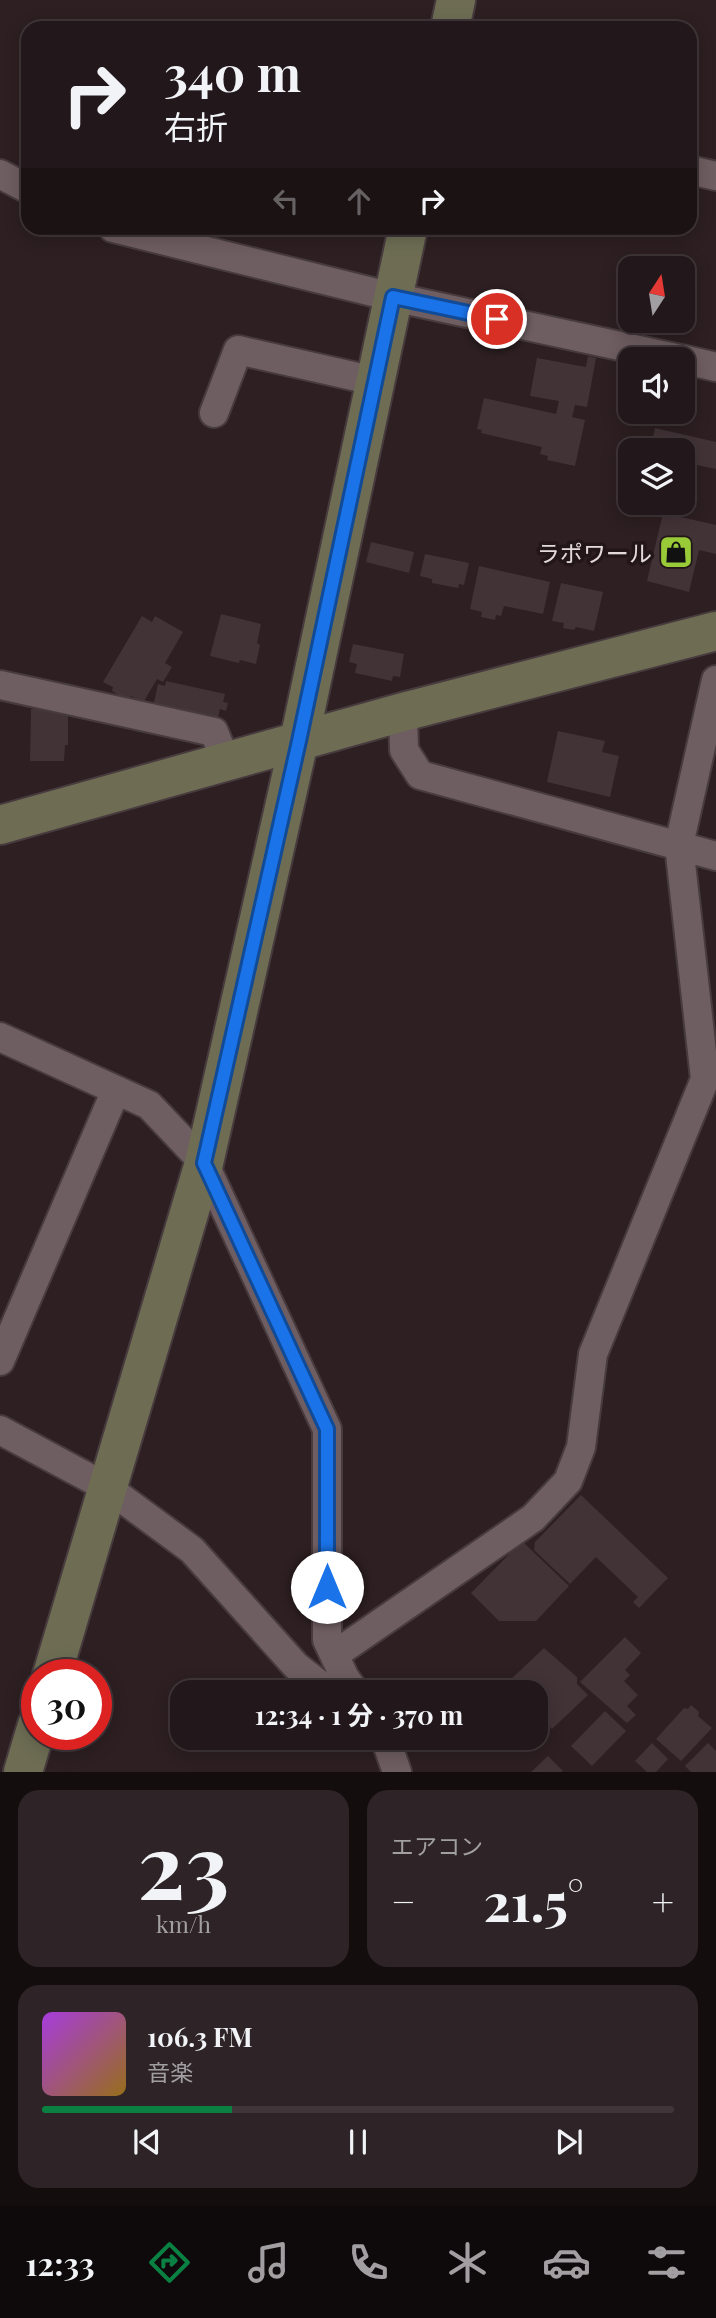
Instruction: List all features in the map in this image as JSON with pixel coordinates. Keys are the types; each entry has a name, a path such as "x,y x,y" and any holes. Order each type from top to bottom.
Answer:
{"street":[{"path":"452,21 456,0"},
{"path":"697,172 716,176"},
{"path":"0,174 21,185"},
{"path":"141,235 393,297 625,347"},
{"path":"57,1659 204,1163 299,741 406,235"},
{"path":"214,413 238,350 375,382"},
{"path":"695,362 716,367"},
{"path":"0,825 403,712 716,631"},
{"path":"334,1655 533,1518 568,1481 581,1447 593,1354 705,1079 678,845 716,680"},
{"path":"0,685 214,732 226,761"},
{"path":"403,712 404,750 419,775 716,856"},
{"path":"0,1037 149,1105 204,1163 327,1429 327,1640 348,1680"},
{"path":"0,1361 116,1090"},
{"path":"0,1430 108,1488 192,1550 296,1666 314,1680"},
{"path":"23,1772 30,1750"},
{"path":"389,1750 397,1772"}],"building":[{"path":"588,356 596,358 587,407 575,405 572,417 585,420 575,466 547,460 548,456 540,454 542,447 481,433 482,430 477,429 484,398 556,414 559,401 530,396 537,358 586,367"},
{"path":"655,428 716,442 716,469 695,465 695,438 653,438"},
{"name":"ラポワール","path":"663,515 716,525 716,554 699,550 689,592 647,581"},
{"path":"371,542 414,552 409,573 366,562"},
{"path":"425,554 469,563 464,585 459,584 458,588 432,583 432,579 420,576"},
{"path":"479,566 550,582 543,614 504,606 501,616 496,615 495,620 481,617 482,612 470,609"},
{"path":"561,583 603,592 594,631 576,627 574,630 563,628 564,623 552,621"},
{"path":"221,614 261,624 256,664 210,656"},
{"path":"142,616 152,622 155,616 183,632 165,663 172,667 163,682 157,679 143,703 131,696 128,701 103,682"},
{"path":"353,644 404,654 400,677 393,676 392,681 355,673 357,664 349,662"},
{"path":"166,681 225,694 223,702 228,703 226,711 220,709 217,721 153,707 158,684 165,686"},
{"path":"31,709 68,709 68,745 65,745 64,761 30,761"},
{"path":"558,731 605,741 602,752 619,756 610,797 547,782"},
{"path":"581,1495 668,1578 639,1608 633,1602 638,1597 596,1557 570,1584 534,1550 535,1542"},
{"path":"522,1541 569,1586 536,1621 499,1621 471,1593"},
{"path":"625,1637 641,1653 625,1670 630,1675 624,1681 638,1695 627,1706 636,1715 627,1723 580,1682"},
{"path":"544,1648 577,1677 577,1684 588,1695 552,1729 548,1725 548,1680 510,1680"},
{"path":"691,1705 699,1712 698,1716 712,1728 681,1761 656,1739 684,1708 688,1709"},
{"path":"605,1711 626,1731 592,1766 571,1746"},
{"path":"652,1743 668,1759 656,1772 647,1772 635,1761"},
{"path":"708,1743 716,1751 716,1772 691,1772 685,1766"},
{"path":"548,1756 563,1771 531,1772"}],"place":[{"name":"ラポワール","path":"676,552"}],"route":[{"path":"327,1587 327,1429 204,1163 299,741 393,297 497,319"}]}
